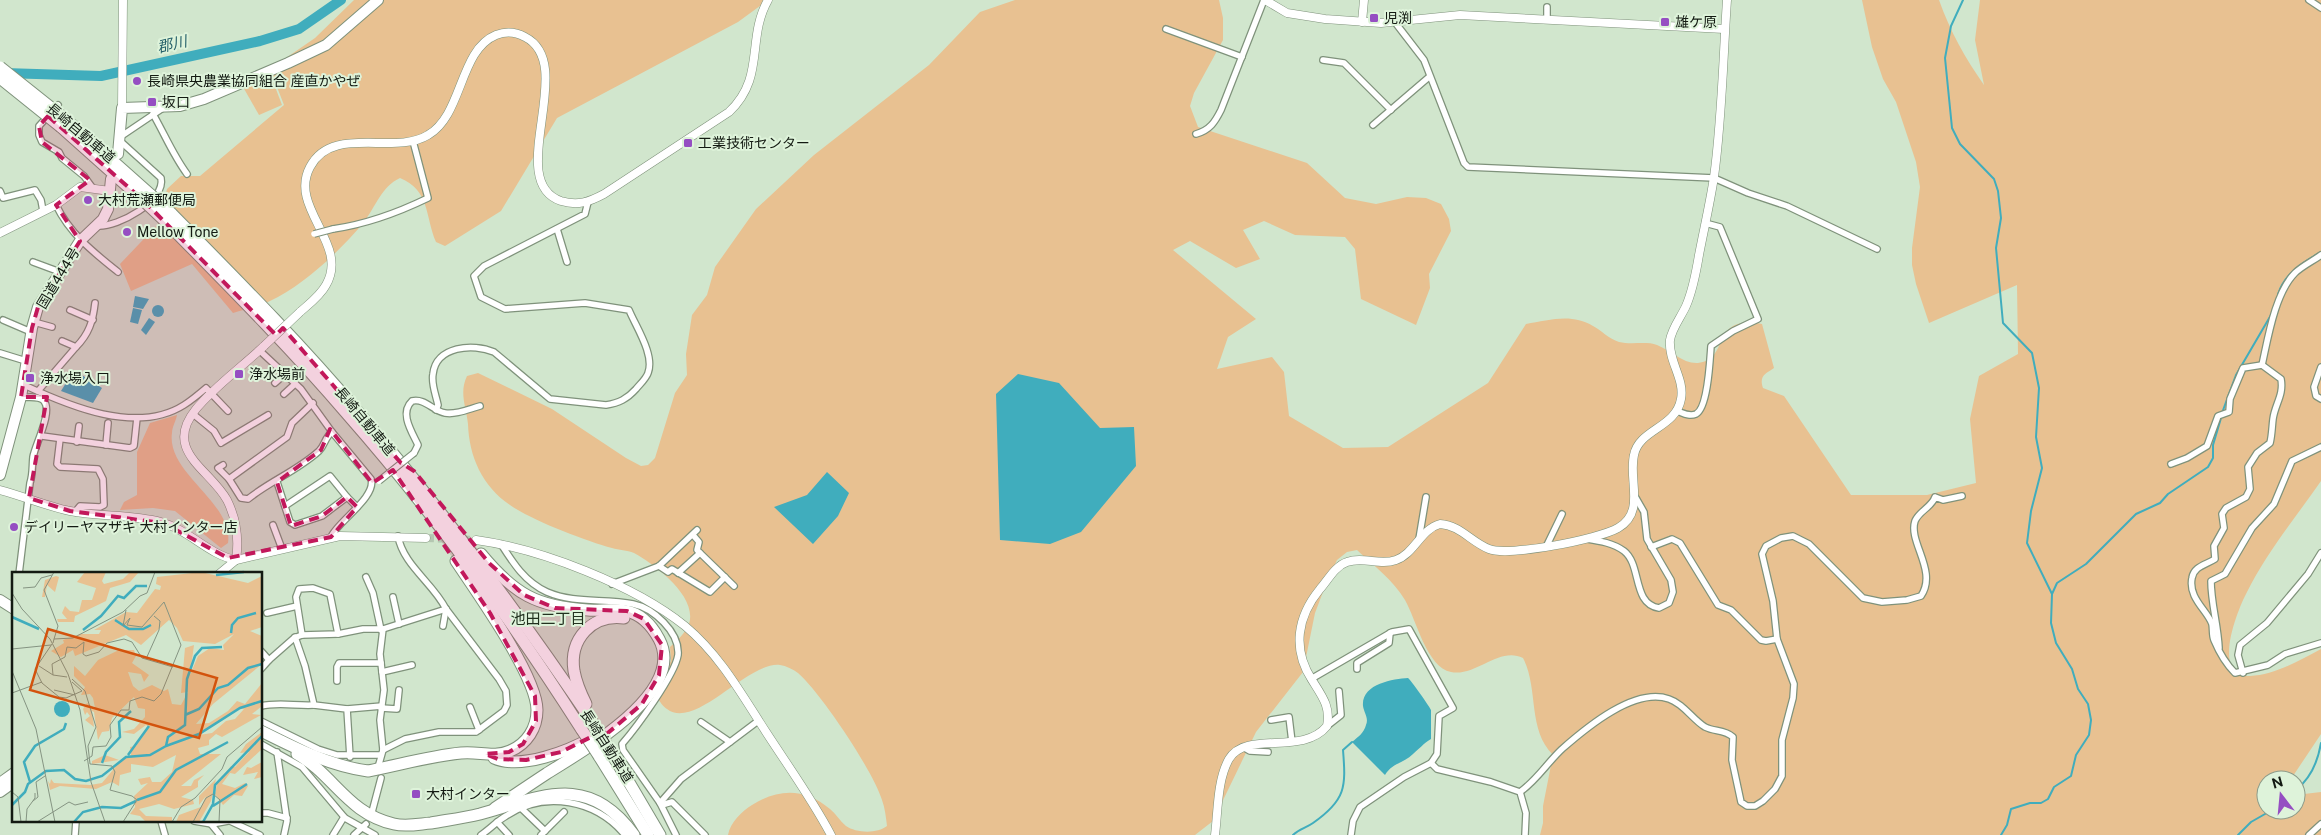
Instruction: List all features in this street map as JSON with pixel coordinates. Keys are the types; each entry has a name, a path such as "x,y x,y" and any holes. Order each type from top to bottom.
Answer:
{"highway":[{"path":"118,154 122,108 180,106 204,99 326,45 378,0"},
{"name":"長崎自動車道","path":"0,67 148,198 263,306 386,445 485,571 593,723 660,835"},
{"name":"長崎自動車道","path":"0,78 65,124"},
{"name":"国道444号","path":"0,475 24,385 32,327 38,307 80,241 98,226 108,209 111,179"},
{"name":"長崎自動車道","path":"168,217 304,364 350,417 412,494 507,618 599,756 648,835"},
{"path":"386,445 414,471 489,563 524,596 555,608 627,611 644,619 654,629 662,645 662,663 659,675 642,704 626,720 582,753 495,808"},
{"path":"262,731 317,758 352,769 368,771 463,752 493,755 509,752 523,744 532,732 536,721 537,708 523,670 490,612 412,494"},
{"path":"0,600 12,608"},
{"path":"485,754 498,760 544,757 577,746 623,716 649,684 655,667 656,651 650,635 640,625 626,618 613,616 600,619 588,626 580,636 575,648 574,671 593,723"},
{"path":"262,736 303,758 357,808 392,824 404,826 467,817 542,795 559,792 575,794 605,807 634,835"},
{"path":"0,783 12,774"},
{"path":"0,792 12,783"}],"street":[{"path":"122,108 123,0"},
{"path":"236,560 238,546 236,525 228,501 217,485 191,459 185,446 185,433 193,414 300,312 327,283 332,259 329,246 306,195 306,181 309,168 316,158 339,145 412,141 435,132 445,118 478,49 487,40 498,34 510,32 532,40 541,50 544,60 546,74 538,167 541,181 547,191 557,199 569,203 588,202 729,112 741,100 749,86 760,19 768,0"},
{"path":"1196,134 1214,124 1264,0 1287,13 1304,18 1362,22 1394,21 1447,15 1724,30"},
{"path":"1362,22 1364,0"},
{"path":"1327,726 1328,709 1311,679 1301,656 1299,642 1303,617 1316,593 1337,568 1353,560 1388,562 1398,560 1435,525 1440,524 1450,525 1491,550 1507,552 1601,535 1621,526 1633,510 1636,498 1634,453 1643,439 1671,420 1681,400 1681,391 1670,349 1670,339 1692,291 1714,178 1727,0"},
{"path":"2308,0 2321,8"},
{"path":"1547,7 1547,20"},
{"path":"1394,21 1424,60 1464,163 1468,167 1714,178 1748,193 1787,206 1877,249"},
{"path":"1166,29 1242,57"},
{"path":"1323,60 1344,63 1391,110"},
{"path":"1373,125 1429,76"},
{"path":"58,105 39,126 39,135 42,142 59,152 62,158 84,176 92,187"},
{"path":"98,226 109,226 142,208 158,193 162,184 161,178 119,139 164,107"},
{"path":"153,114 171,146 172,153 187,174"},
{"path":"314,234 364,224 390,216 428,198 412,141"},
{"path":"0,233 56,204 80,186 110,191"},
{"path":"0,191 2,198 35,190 41,200 43,211"},
{"path":"436,410 438,405 432,380 435,366 444,355 459,348 487,349 494,352 550,399 615,404 631,395 647,377 650,365 649,357 629,310 585,303 505,309 481,296 474,276 484,266 585,214 588,202"},
{"path":"56,204 61,216 80,241 118,272"},
{"path":"1677,411 1689,415 1695,414 1702,406 1711,346 1733,331 1758,319 1720,227 1705,223"},
{"path":"557,229 567,262"},
{"path":"2262,365 2271,324 2286,288 2295,273 2321,255"},
{"path":"33,262 60,272"},
{"path":"38,391 86,337 93,320 95,303"},
{"path":"70,310 93,320"},
{"path":"3,320 32,327 52,327"},
{"path":"62,341 76,347"},
{"path":"261,348 313,403 332,432 376,482"},
{"path":"0,353 26,361"},
{"path":"2171,464 2188,458 2208,446 2218,416 2229,412 2230,399 2243,368 2262,365 2281,379 2282,387 2273,416 2270,443 2257,453 2248,467 2250,489 2246,497 2226,508 2222,514 2224,528 2214,546 2215,558 2198,567 2192,578 2194,594 2202,611 2211,623 2219,650 2235,673 2243,673 2268,665 2300,648 2321,643"},
{"path":"2321,367 2314,387 2316,396 2321,399"},
{"path":"275,384 285,374"},
{"path":"284,394 296,384"},
{"path":"24,385 107,416 136,418 183,406 206,388 228,411"},
{"path":"19,572 34,472 33,458 38,440 42,436 46,405 38,397 21,398"},
{"path":"330,537 333,531 342,525 376,482 414,453 418,445 408,421 406,409 412,401 417,400 436,410 454,413 480,406"},
{"path":"229,479 287,437 292,423 313,403"},
{"path":"193,414 214,430 221,443 268,415"},
{"path":"42,436 130,448 134,446 136,418"},
{"path":"106,445 108,422"},
{"path":"77,442 79,426"},
{"path":"223,465 218,468 229,479 241,498 248,499 264,486 277,482 321,450 328,435 332,432"},
{"path":"60,439 57,464 60,467 98,469 102,479 104,505 100,507 80,506 75,512"},
{"path":"2219,650 2218,626 2211,592 2211,580 2226,574 2252,528 2274,504 2292,460 2321,447"},
{"path":"285,506 330,476 357,507"},
{"path":"277,482 290,522 295,525 322,516 347,497"},
{"path":"0,490 75,512 163,523 180,529 221,555 236,560"},
{"path":"1520,792 1531,785 1562,750 1603,717 1639,699 1657,696 1671,700 1687,709 1704,726 1726,731 1733,737 1732,760 1741,802 1747,806 1755,806 1763,801 1775,789 1782,776 1782,740 1794,698 1794,684 1777,639 1773,601 1762,554 1766,546 1781,538 1793,536 1809,544 1863,598 1882,602 1907,600 1921,596 1927,581 1915,530 1916,520 1935,497 1943,500 1962,496"},
{"path":"1419,540 1426,497"},
{"path":"1584,539 1612,544 1625,552 1634,567 1641,594 1650,605 1659,608 1669,603 1673,592 1671,580 1651,548 1645,531 1644,512 1636,498"},
{"path":"1547,545 1562,514"},
{"path":"273,525 282,549"},
{"path":"612,584 659,566 695,532 699,542 698,550 734,586"},
{"path":"221,572 236,560 330,537 360,535 426,538"},
{"path":"262,721 318,749 350,757 382,753 405,740 439,732 471,732 479,730 504,711 508,704 506,691 499,679 446,609 441,599 409,561 399,545 398,536"},
{"path":"1651,548 1672,539 1680,543 1718,605 1731,610 1761,640 1777,639"},
{"path":"476,540 500,543 539,553 630,592 686,627 718,660 742,693 758,721 820,814 831,835"},
{"path":"500,543 520,572 546,591 561,597 633,604 644,607 656,615 672,632 678,654 668,678 639,723 622,744 623,750 661,804 676,835"},
{"path":"678,573 700,552"},
{"path":"2243,673 2238,655 2240,645 2267,623 2308,574 2321,553"},
{"path":"659,566 668,572 672,569 710,592 725,577"},
{"path":"366,577 373,593 382,630 381,663 384,690 380,720 382,753 379,764"},
{"path":"302,635 297,606 299,589 313,588 330,594 338,634"},
{"path":"393,596 399,624"},
{"path":"267,613 297,606"},
{"path":"262,668 295,637 302,635 338,634 363,628 382,630 446,609"},
{"path":"443,626 446,609"},
{"path":"1311,679 1390,633 1409,629 1452,708 1439,716 1437,754 1431,763 1404,777 1360,807 1353,821 1351,835"},
{"path":"1357,669 1357,663 1389,643 1390,633"},
{"path":"295,637 305,666 314,705"},
{"path":"262,652 269,660"},
{"path":"337,681 337,666 339,662 381,663"},
{"path":"382,672 412,665"},
{"path":"262,706 274,703 290,706 314,705 347,709 382,707 397,709 399,690"},
{"path":"1215,835 1225,769 1229,758 1243,747 1292,742 1314,737 1341,715 1339,691"},
{"path":"470,707 479,730"},
{"path":"347,709 350,757"},
{"path":"1271,720 1289,717 1292,742"},
{"path":"661,804 681,779 758,721"},
{"path":"701,722 730,742"},
{"path":"262,744 308,772 344,817 375,835"},
{"path":"1243,747 1250,751 1268,752"},
{"path":"277,752 286,818 284,835"},
{"path":"1431,763 1437,769 1491,782 1520,792"},
{"path":"372,812 380,778"},
{"path":"1520,792 1526,813 1525,835"},
{"path":"482,835 498,822 521,808 552,801 567,801 594,810 625,835"},
{"path":"661,804 672,802 705,835"},
{"path":"521,808 543,833 564,812"},
{"path":"262,813 286,818"},
{"path":"333,835 344,817"},
{"path":"75,835 76,822"},
{"path":"161,822 165,835"},
{"path":"231,822 260,835"},
{"path":"498,822 509,835"},
{"path":"212,823 220,835"},
{"path":"2309,835 2321,824"},
{"path":"354,835 364,827"}],"highlighted area":[{"path":"48,116 145,202 276,335 283,328 401,463 414,471 489,563 524,595 555,608 627,611 644,619 662,645 659,675 642,704 602,738 599,733 561,752 526,760 498,759 485,754 509,752 523,744 536,721 535,696 490,613 393,470 372,483 330,429 321,450 277,482 291,526 322,516 347,497 357,507 331,537 228,558 163,523 70,511 29,498 47,397 21,397 32,328 38,307 80,241 56,205 90,180 42,142 39,126"}],"shaded area":[{"path":"354,0 768,0 738,22 557,118 501,211 445,246 436,242 425,205 417,189 400,178 388,186 364,222 333,255 308,277 266,303 233,313 192,264 131,291 120,264 159,223 167,189 181,176 200,176 284,105 270,69 315,38"},
{"path":"1015,0 1219,0 1223,18 1223,40 1194,93 1190,106 1198,127 1307,163 1345,198 1376,204 1407,197 1426,198 1441,204 1449,219 1451,231 1429,274 1430,288 1416,325 1361,299 1355,249 1345,237 1295,235 1264,221 1243,230 1260,259 1236,268 1190,241 1173,250 1256,319 1228,337 1217,369 1272,357 1284,372 1289,416 1343,448 1388,447 1488,383 1526,324 1552,319 1577,320 1593,326 1619,342 1653,344 1687,361 1698,363 1708,360 1714,354 1727,331 1734,325 1745,323 1762,324 1774,368 1762,378 1763,388 1784,396 1851,495 1927,495 1976,483 1970,419 1979,376 2018,354 2017,285 1929,323 1916,284 1912,265 1912,248 1920,187 1916,162 1896,102 1883,79 1872,47 1862,0 1939,0 1948,23 1970,65 1984,85 1975,40 1980,0 2321,0 2321,481 2273,549 2247,592 2233,626 2229,654 2231,666 2238,673 2250,676 2278,670 2321,649 2321,734 2297,770 2256,770 2256,820 2306,820 2306,794 2321,792 2321,835 1540,835 1543,823 1543,806 1553,755 1545,745 1536,721 1531,683 1523,658 1514,655 1496,658 1460,672 1451,672 1443,669 1435,662 1423,642 1405,600 1395,586 1357,550 1347,552 1337,560 1326,584 1315,613 1303,672 1256,732 1213,821 1195,835 728,835 734,822 748,808 762,799 782,793 801,794 821,802 846,826 855,830 866,832 883,829 887,826 885,810 877,787 858,752 820,697 792,669 780,665 767,667 753,673 707,704 692,711 679,713 664,707 657,698 662,676 671,661 670,647 683,634 689,624 690,613 681,592 663,573 634,553 601,545 559,530 519,511 500,497 485,479 474,459 464,400 465,382 467,376 478,373 552,409 626,458 641,466 648,465 655,458 675,393 687,375 686,354 692,315 707,295 715,267 756,209 814,155 929,65 980,12"},
{"path":"271,76 282,105 259,115 243,87"},
{"path":"177,415 172,431 173,448 189,475 221,515 227,528 228,543 221,548 175,511 153,508 120,510 124,502 137,495 137,452 150,423"}],"water":[{"path":"135,296 149,299 143,309 133,307"},
{"path":"156,305 160,305 164,311 160,317 156,317 152,313 152,309"},
{"path":"133,308 142,310 138,324 130,322"},
{"path":"149,318 155,322 146,335 141,330"},
{"path":"74,370 102,388 93,403 61,391"},
{"path":"1018,374 1059,383 1100,428 1134,427 1136,466 1081,532 1050,544 1000,540 996,394"},
{"path":"827,472 849,493 838,516 813,544 774,507 807,495"},
{"path":"1408,678 1431,710 1431,739 1410,757 1391,768 1385,775 1352,742 1362,733 1367,722 1363,706 1367,692 1387,681"}],"waterway":[{"name":"郡川","path":"4,73 101,76 260,41 299,29 341,0"},
{"path":"1963,0 1951,26 1945,58 1952,128 1960,144 1994,179 1998,191 2001,218 1996,248 2003,323 2032,353 2039,388 2036,437 2042,468 2031,511 2027,543 2052,594"},
{"path":"2278,294 2281,286 2290,274 2301,264 2321,252"},
{"path":"2222,413 2236,375 2271,315"},
{"path":"2001,835 2007,825 2011,809 2030,803 2041,803 2048,799 2054,787 2071,776 2076,755 2089,735 2091,720 2088,704 2078,689 2072,669 2056,643 2051,623 2052,594 2057,583 2086,564 2136,514 2160,503 2168,494 2208,467 2213,458 2213,445 2221,418"},
{"path":"1293,835 1324,815 1338,800 1344,783 1343,750 1352,742"},
{"path":"2306,780 2313,769 2321,743"},
{"path":"2238,835 2256,819"}],"tunnel":[{"path":"426,538 476,540"}],"place":[{"name":"児渕","path":"1374,18"},
{"name":"雄ケ原","path":"1665,22"},
{"name":"長崎県央農業協同組合 産直かやぜ","path":"137,81"},
{"name":"坂口","path":"152,102"},
{"name":"工業技術センター","path":"688,143"},
{"name":"大村荒瀬郵便局","path":"88,200"},
{"name":"Mellow Tone","path":"127,232"},
{"name":"浄水場前","path":"239,374"},
{"name":"浄水場入口","path":"30,378"},
{"name":"デイリーヤマザキ 大村インター店","path":"14,527"},
{"name":"大村インター","path":"416,794"}],"district":[{"name":"池田二丁目","path":"548,618"}]}
